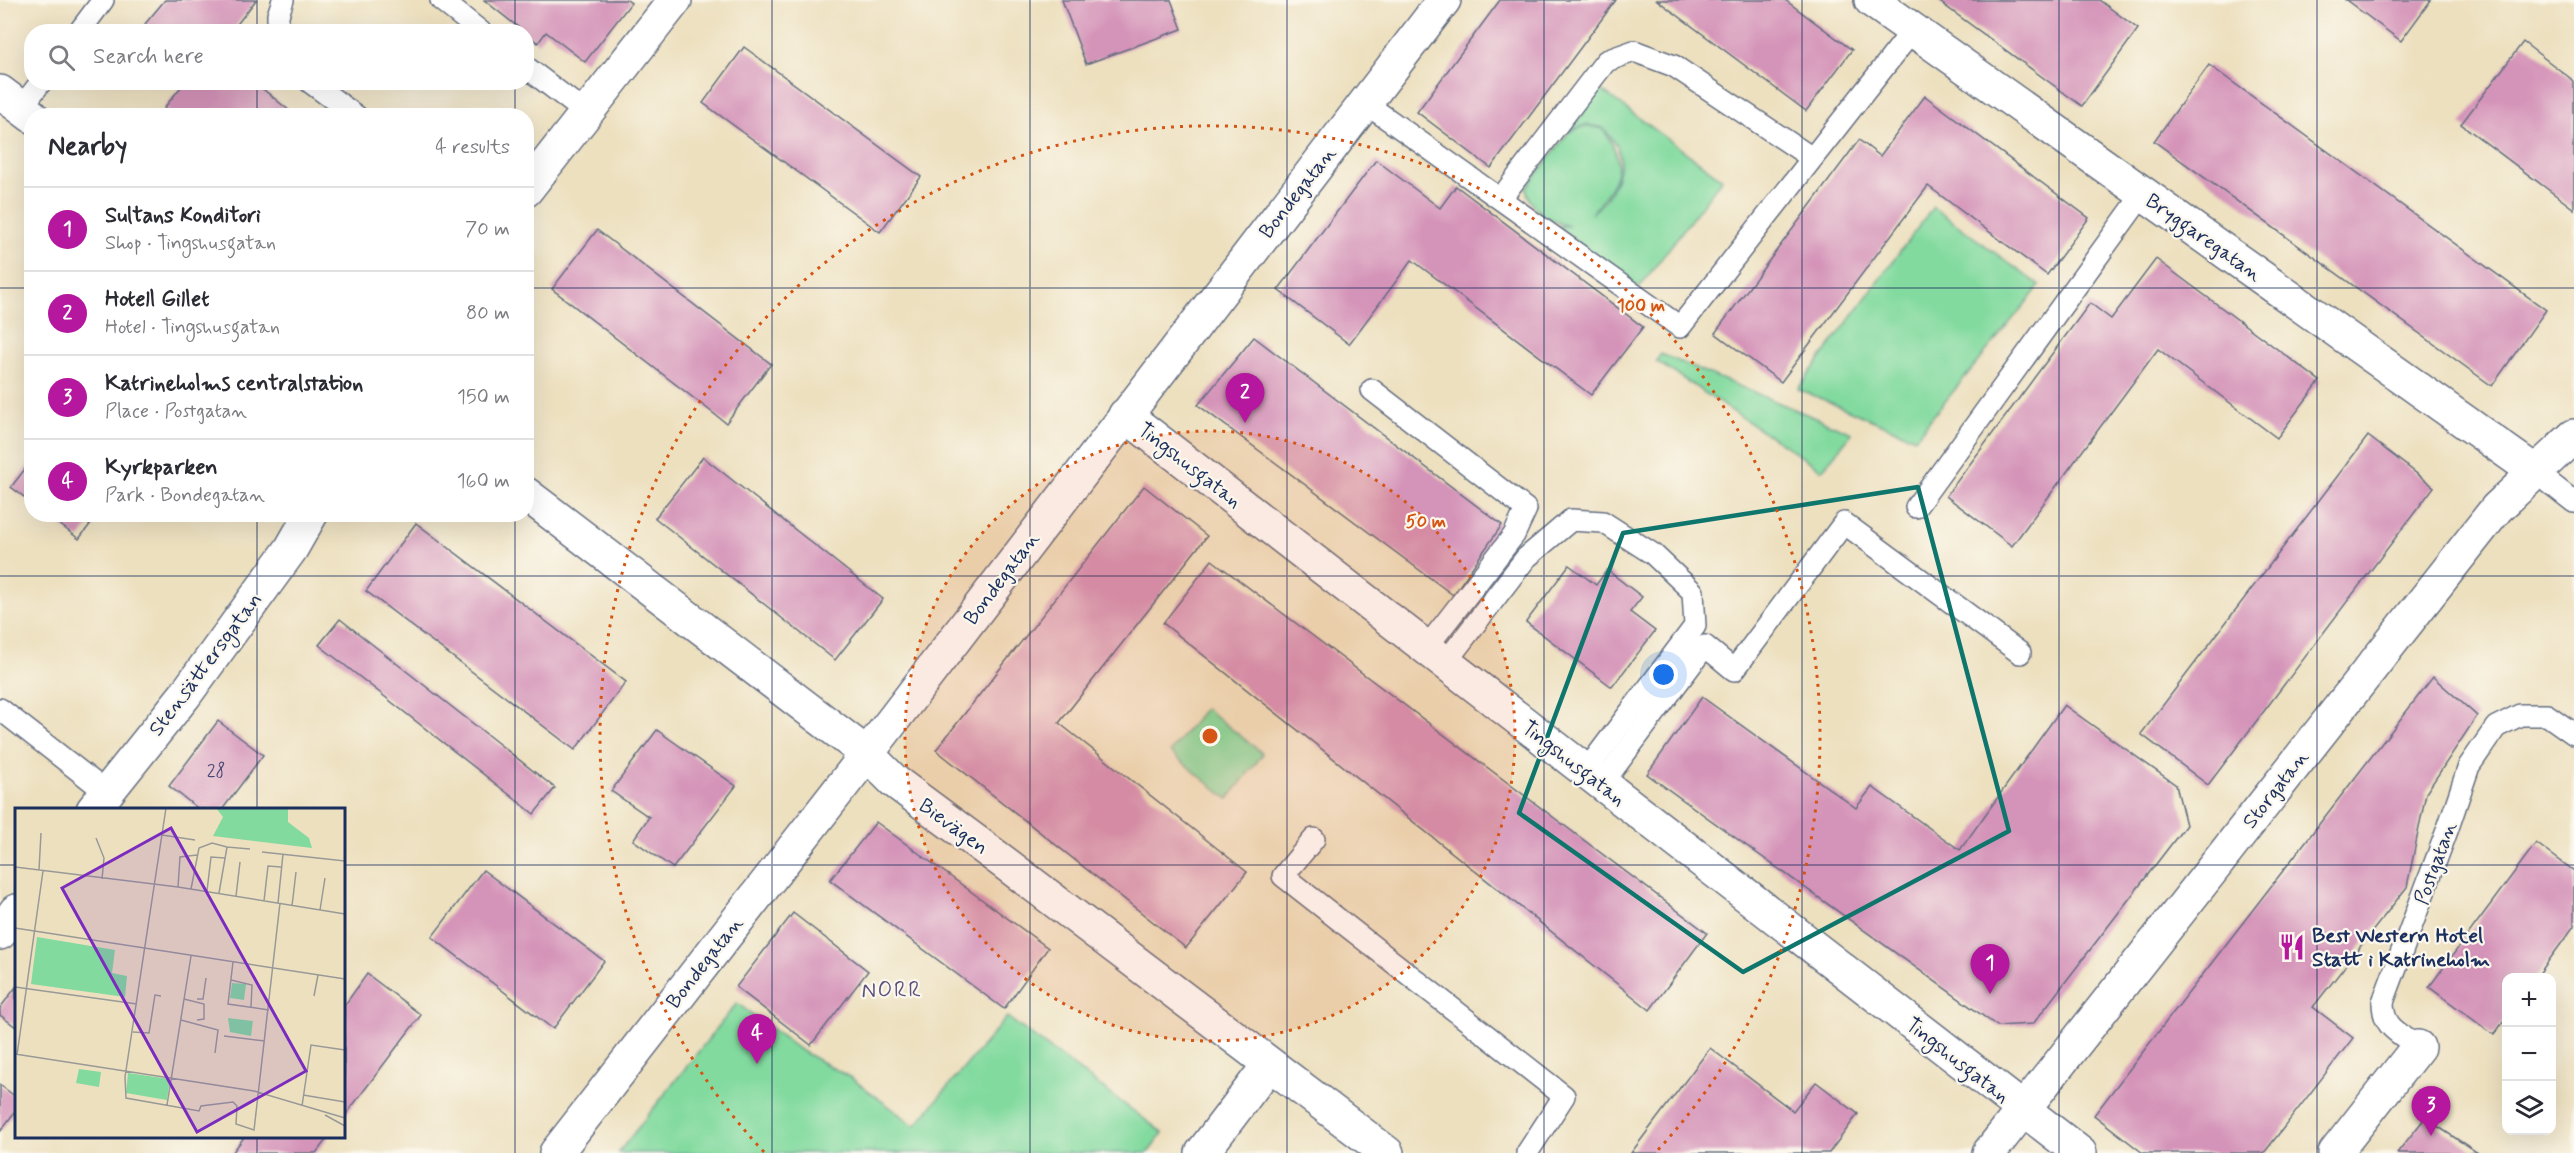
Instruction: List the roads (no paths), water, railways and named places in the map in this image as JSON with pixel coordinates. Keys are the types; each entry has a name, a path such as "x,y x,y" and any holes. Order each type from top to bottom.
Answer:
{"street":[{"path":"534,180 675,0"},
{"name":"Bondegatan","path":"555,1153 867,754 1444,0"},
{"name":"Bryggaregatan","path":"1871,0 2536,473"},
{"name":"Tingshusgatan","path":"1125,416 2080,1153"},
{"name":"Storgatan","path":"1989,1153 2497,508 2574,436"},
{"name":"Bievägen","path":"534,500 867,754 894,782 1006,864 1387,1153"},
{"name":"Stensättersgatan","path":"100,801 185,695 291,549 306,522"},
{"path":"0,933 15,912"},
{"name":"Postgatan","path":"2335,1153 2418,1047"},
{"path":"1202,1153 1269,1065"}],"lane":[{"path":"85,24 103,0"},
{"path":"278,24 278,15 283,0"},
{"path":"441,0 471,24"},
{"path":"1365,103 1680,327 1913,30"},
{"path":"1500,198 1606,61 1634,51 1674,66 1812,158"},
{"path":"534,73 586,113"},
{"path":"18,106 33,90"},
{"path":"321,90 345,108"},
{"path":"1916,507 2143,194"},
{"path":"1372,390 1526,509 1514,535 1436,656"},
{"path":"2536,473 2574,501"},
{"path":"1436,656 1526,558 1571,520 1603,522 1653,554 1693,592 1695,626 1594,778"},
{"path":"1594,778 1705,646 1734,670 1844,524 2020,653"},
{"path":"0,709 100,801"},
{"name":"Postgatan","path":"2418,1047 2386,1023 2383,1015 2383,1002 2469,766 2496,727 2520,715 2547,715 2574,734"},
{"path":"1314,838 1283,876 1564,1096 1527,1153"}],"place":[{"name":"Hotell Gillet","path":"1245,423"},
{"name":"Best Western Hotel Statt i Katrineholm","path":"2292,947"},
{"name":"Sultans Konditori","path":"1990,994"},
{"name":"Kyrkparken","path":"757,1064"},
{"name":"Katrineholms centralstation","path":"2431,1136"}],"district":[{"name":"NORR","path":"892,989"}]}
